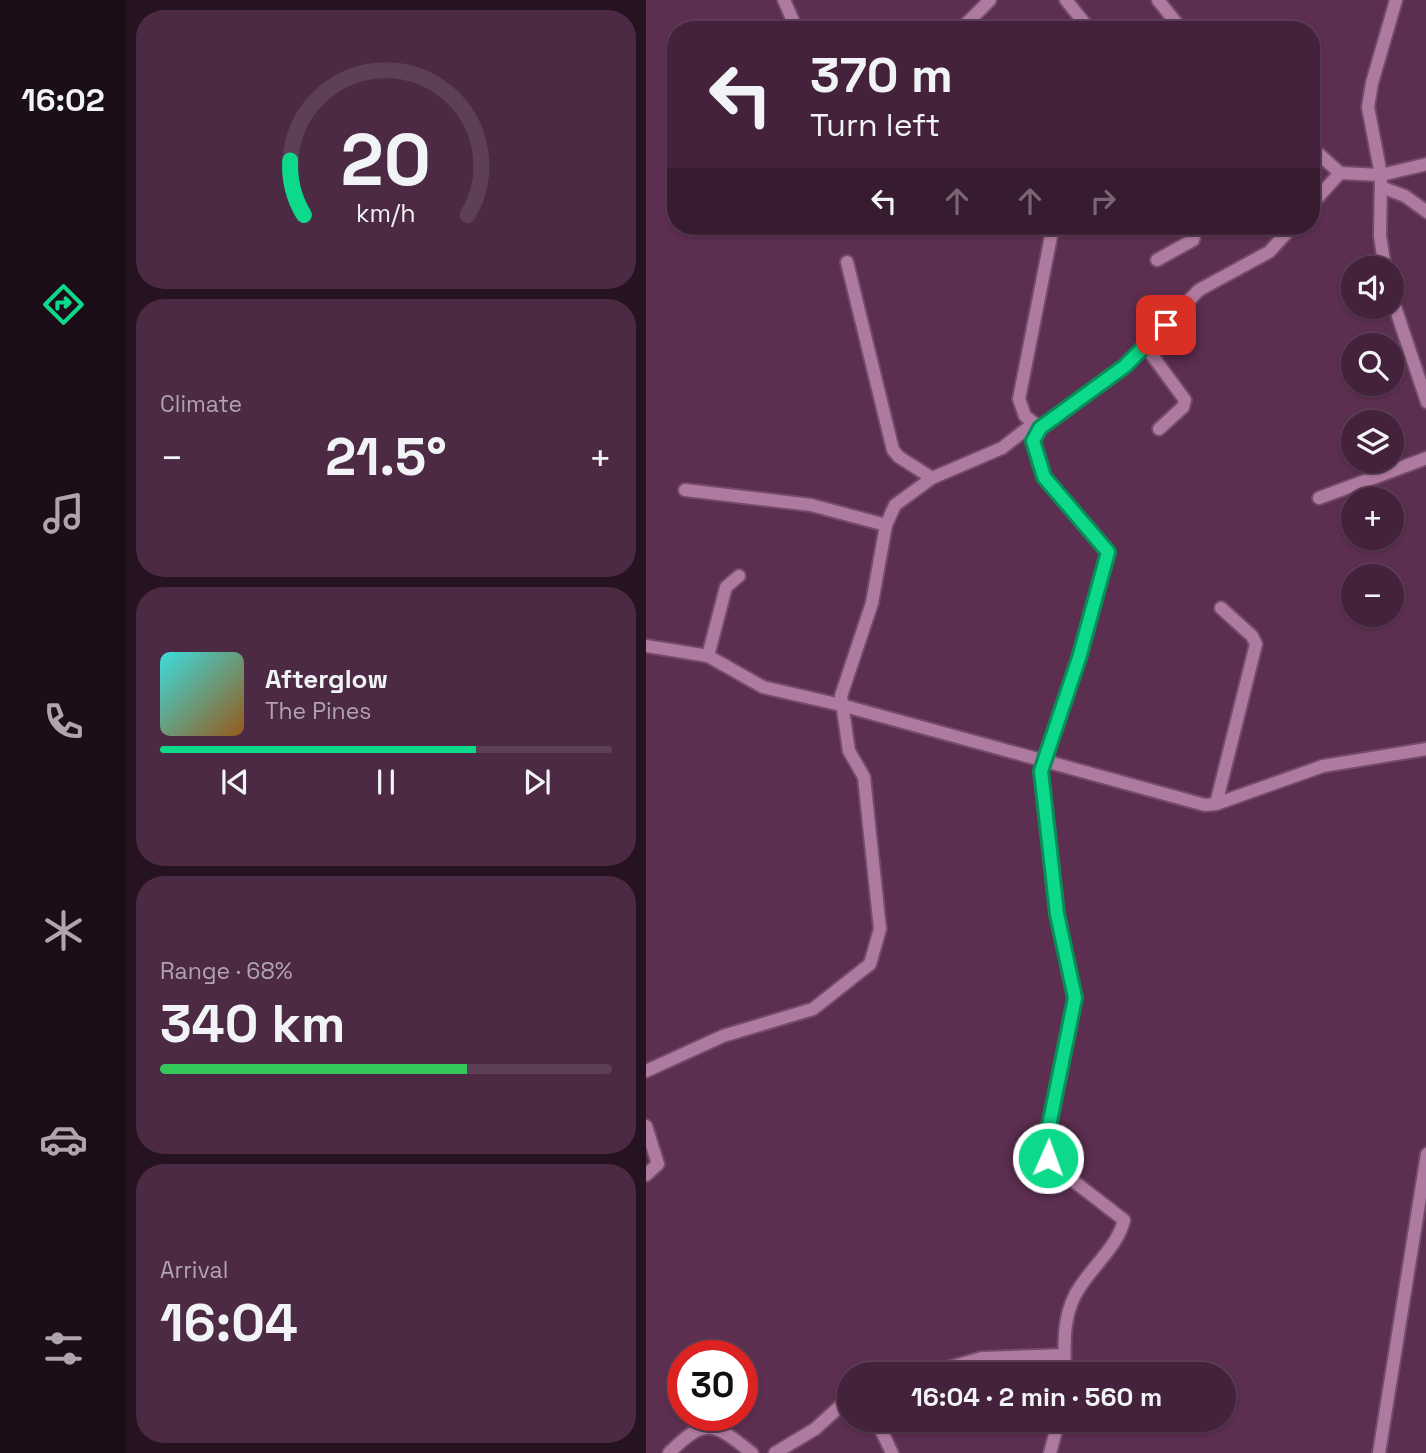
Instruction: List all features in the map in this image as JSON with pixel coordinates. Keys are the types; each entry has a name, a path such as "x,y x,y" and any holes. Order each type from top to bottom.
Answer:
{"street":[{"path":"784,0 792,21"},
{"path":"969,21 990,0"},
{"path":"1066,0 1083,21"},
{"path":"1158,0 1175,21"},
{"path":"1383,256 1380,236 1381,181 1368,107 1372,83 1396,0"},
{"path":"1320,155 1340,173 1381,181 1426,212"},
{"path":"1381,181 1426,164"},
{"path":"1320,195 1340,173"},
{"path":"1037,425 1025,416 1019,399 1051,235"},
{"path":"1157,260 1193,240 1194,235"},
{"path":"646,1071 735,1031 813,1009 870,964 880,929 864,778 849,751 841,705 842,689 872,603 886,525 895,505 932,478 1002,448 1037,425 1146,347 1199,290 1269,252 1285,235"},
{"path":"847,262 893,450 899,457 932,478"},
{"path":"1399,319 1426,402"},
{"path":"1146,347 1185,400 1183,407 1159,429"},
{"path":"1037,425 1032,447 1044,477 1108,552 1079,658 1043,761 1041,783 1057,914 1075,998 1046,1147 1054,1166 1124,1220 1106,1255 1076,1292 1063,1332 1064,1362"},
{"path":"1319,498 1426,458"},
{"path":"685,490 811,505 886,525"},
{"path":"708,656 726,587 739,576"},
{"path":"1216,804 1256,645 1252,636 1221,608"},
{"path":"646,646 708,656 763,687 841,705 1205,805 1216,804 1323,766 1426,749"},
{"path":"646,1126 658,1164 646,1175"},
{"path":"1379,1453 1426,1154"},
{"path":"968,1362 982,1358 1064,1355"},
{"path":"775,1453 815,1429 837,1409"},
{"path":"669,1453 689,1432 711,1428 728,1434 752,1453"},
{"path":"882,1432 892,1453"},
{"path":"1050,1453 1056,1432"}],"route":[{"path":"1048,1158 1047,1136 1075,998 1057,914 1042,807 1041,771 1079,658 1108,552 1044,477 1032,447 1035,433 1040,428 1125,366 1166,325"}]}
